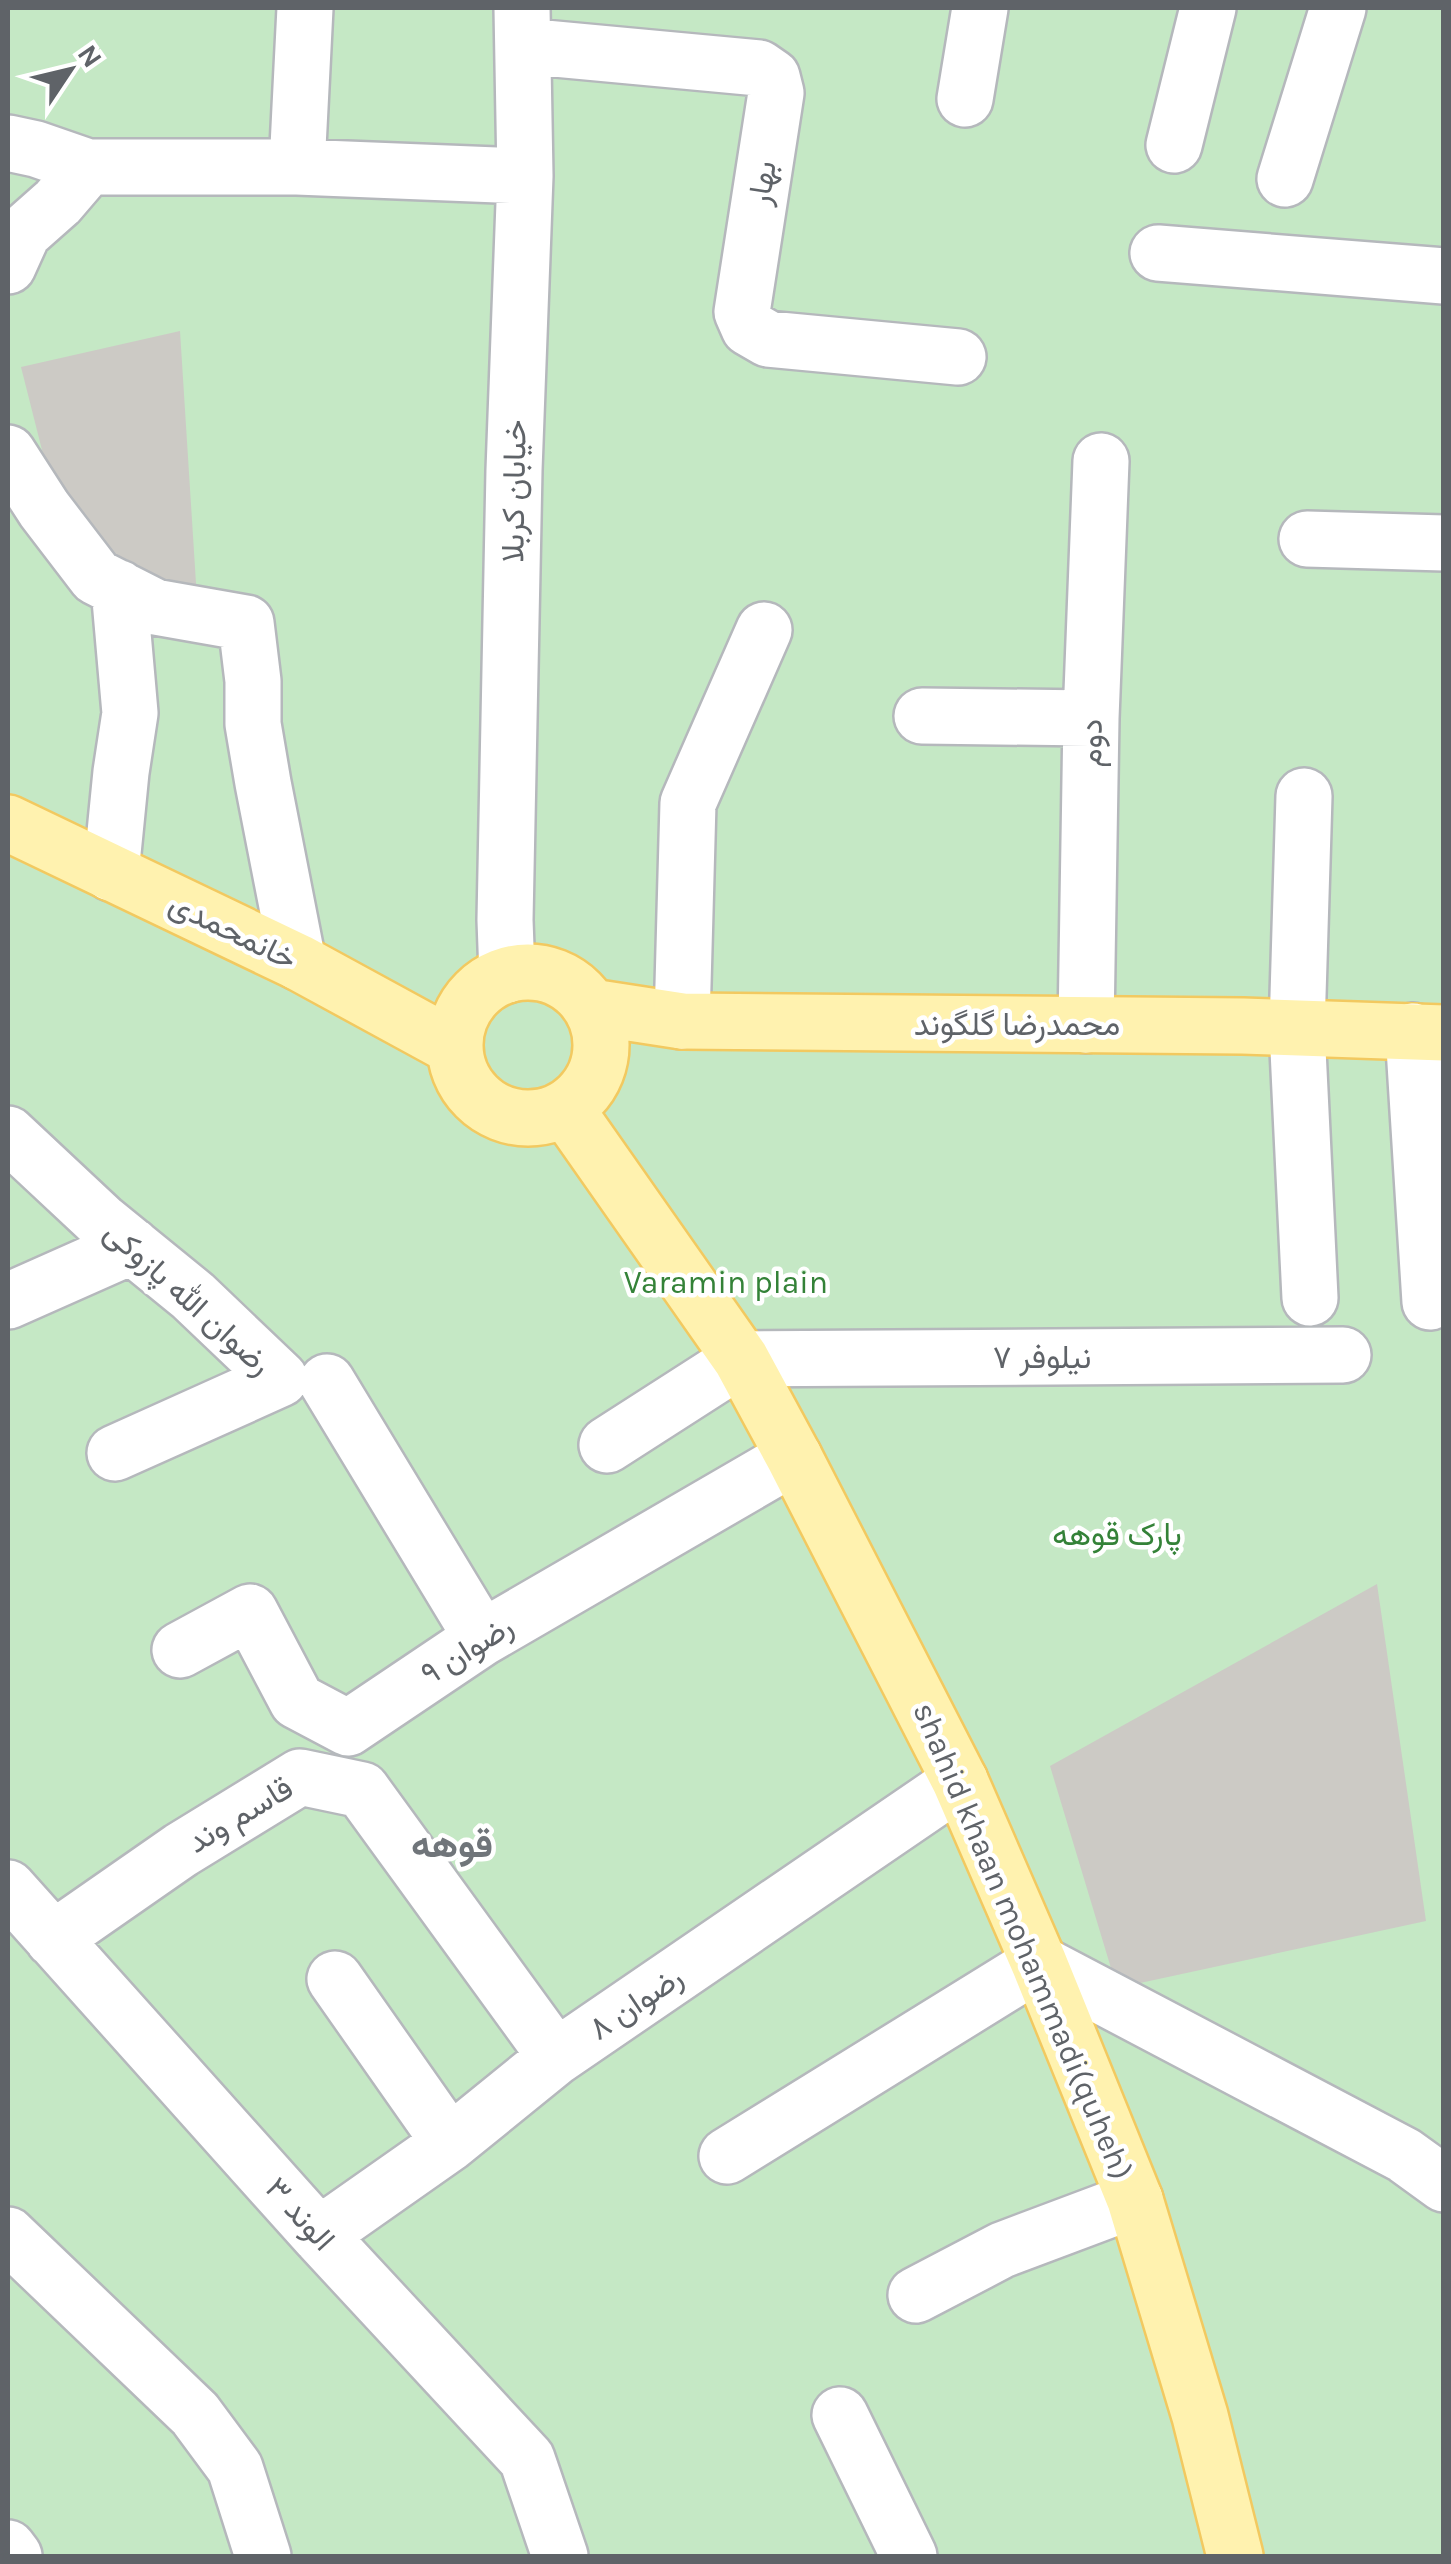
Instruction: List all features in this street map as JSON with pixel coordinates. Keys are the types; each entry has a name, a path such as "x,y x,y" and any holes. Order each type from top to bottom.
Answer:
{"main road":[{"name":"خانمحمدی","path":"8,823 298,962 454,1046"},
{"path":"507,974 545,974 578,992 590,1007 598,1025 599,1063 592,1081 565,1108 548,1116 510,1117 476,1098 465,1083 457,1065 456,1027 475,994 490,982 507,974"},
{"name":"محمدرضا گلگوند","path":"590,1007 682,1021 1243,1026 1428,1032"},
{"name":"shahid khaan mohammadi(quheh)","path":"565,1108 741,1360 960,1781 1135,2200 1200,2416 1235,2556"}],"street":[{"path":"298,167 305,8"},
{"path":"965,99 980,8"},
{"path":"1174,144 1208,8"},
{"path":"1284,178 1338,8"},
{"name":"خیابان کربلا","path":"507,974 514,489 525,176 522,27"},
{"name":"بهار","path":"522,27 760,68 772,77 776,93 742,312 748,328 768,339 958,357"},
{"path":"8,143 88,167 298,167 525,176"},
{"path":"8,266 24,232 58,202 88,167"},
{"path":"1158,253 1444,276"},
{"path":"8,453 44,509 96,577 154,607 246,623 262,783 298,962"},
{"name":"دوم","path":"1086,1024 1091,718 1101,462"},
{"path":"1307,539 1444,543"},
{"path":"111,873 130,713 120,588"},
{"path":"682,1021 688,803 764,630"},
{"path":"922,716 1091,718"},
{"path":"1304,796 1297,1029 1310,1298"},
{"path":"1428,1032 1430,1302"},
{"name":"رضوان الله پازوکی","path":"8,1134 101,1221 193,1296 280,1379 115,1453"},
{"path":"8,1301 132,1246"},
{"name":"نیلوفر ۷","path":"741,1360 1343,1355"},
{"path":"607,1445 741,1360"},
{"path":"327,1382 482,1638"},
{"name":"رضوان ۹","path":"180,1650 250,1612 297,1701 348,1728 482,1638 794,1457"},
{"name":"قاسم وند","path":"53,1939 181,1850 300,1777 362,1790 556,2057"},
{"name":"رضوان ۸","path":"319,2235 450,2143 556,2057 960,1781"},
{"name":"الوند ۳","path":"8,1888 319,2235 527,2459 560,2556"},
{"path":"727,2156 1039,1963 1404,2155 1444,2184"},
{"path":"335,1979 450,2143"},
{"path":"916,2295 1002,2250 1135,2200"},
{"path":"8,2235 195,2414 235,2468 263,2556"},
{"path":"840,2415 909,2556"},
{"path":"8,2548 14,2556"}],"green space":[{"name":"Varamin plain","path":"8,8 1443,8 1443,2556 8,2556"}],"building":[{"path":"180,331 197,599 138,577 102,548 73,509 44,458 21,367"},
{"path":"1377,1584 1426,1921 1117,1988 1050,1766"}],"district":[{"name":"قوهه","path":"452,1844"}],"park label":[{"name":"پارک قوهه","path":"1117,1534"}]}
